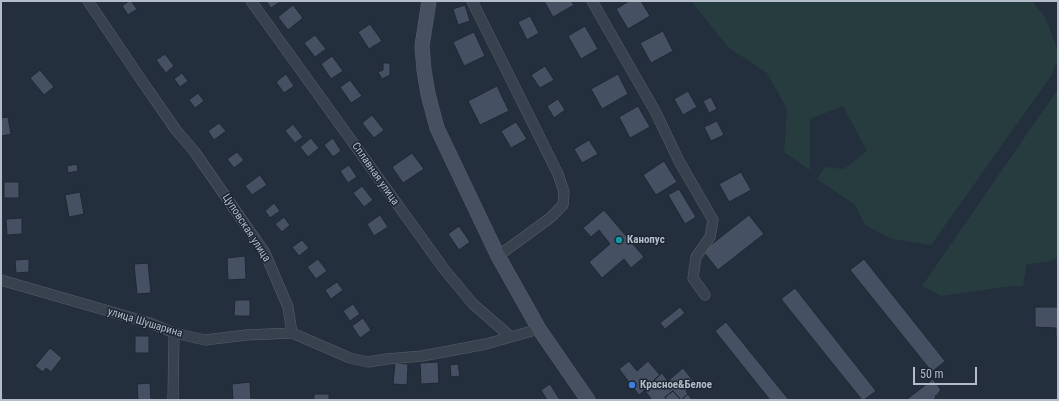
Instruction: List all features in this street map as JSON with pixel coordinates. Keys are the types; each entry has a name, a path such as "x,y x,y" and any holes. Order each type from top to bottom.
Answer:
{"main road":[{"path":"429,1 422,46 428,94 437,128 498,256 539,329 588,400"}],"street":[{"name":"Цуповская улица","path":"88,1 142,82 176,130 194,151 265,253 288,307 292,333"},
{"name":"Сплавная улица","path":"252,1 444,269 473,304 511,337"},
{"path":"472,1 558,174 564,192 563,205 550,218 498,256"},
{"path":"592,1 654,111 679,161 713,220 710,237 696,257 693,278 705,296"},
{"name":"улица Шушарина","path":"1,280 150,323 174,333 206,340 246,335 292,333"},
{"path":"292,333 350,358 368,362 422,356 486,344 539,329"},
{"path":"173,400 174,333"}],"green space":[{"path":"691,1 1032,1 1045,17 1058,51 1058,60 1051,76 931,245 892,239 865,225 855,205 817,179 825,167 844,169 867,151 843,106 810,119 810,170 784,152 787,109 767,73 729,48"},
{"path":"1058,89 1058,257 1047,262 1027,264 1023,286 1004,287 941,296 922,286"}],"building":[{"path":"131,1 137,9 128,15 122,6"},
{"path":"266,1 281,1 271,8"},
{"path":"544,1 571,1 574,5 553,17"},
{"path":"629,1 641,1 650,16 628,29 616,9"},
{"path":"293,5 303,18 288,30 278,17"},
{"path":"465,5 470,21 458,25 453,9"},
{"path":"530,16 539,33 527,40 518,22"},
{"path":"370,24 382,41 369,49 358,32"},
{"path":"585,26 598,49 581,59 568,36"},
{"path":"663,31 673,51 651,63 640,43"},
{"path":"474,32 485,56 464,66 453,42"},
{"path":"315,35 326,49 315,57 304,43"},
{"path":"165,54 174,66 166,73 156,60"},
{"path":"332,56 343,71 331,79 321,64"},
{"path":"383,63 390,63 390,75 382,79 378,72 383,70"},
{"path":"545,66 554,80 540,88 531,75"},
{"path":"40,70 54,87 44,95 30,78"},
{"path":"182,73 188,81 180,87 174,79"},
{"path":"286,74 294,86 284,93 276,82"},
{"path":"618,74 628,94 602,109 591,89"},
{"path":"350,80 362,96 351,103 340,87"},
{"path":"497,86 509,111 480,125 468,101"},
{"path":"688,91 697,107 683,115 674,99"},
{"path":"198,93 204,101 195,108 189,100"},
{"path":"711,97 717,109 709,113 703,101"},
{"path":"558,99 565,110 554,118 547,106"},
{"path":"638,106 650,127 630,138 619,117"},
{"path":"372,115 384,130 374,138 362,123"},
{"path":"8,117 11,134 1,136 1,118"},
{"path":"717,121 724,135 711,141 704,127"},
{"path":"516,122 527,139 511,148 501,131"},
{"path":"219,123 226,131 214,140 208,131"},
{"path":"293,124 303,137 295,143 285,131"},
{"path":"311,138 319,148 308,157 300,147"},
{"path":"333,138 341,151 333,157 324,145"},
{"path":"589,140 598,154 582,163 574,149"},
{"path":"237,152 244,160 234,168 227,159"},
{"path":"412,153 424,169 403,183 392,167"},
{"path":"664,161 677,182 656,195 643,175"},
{"path":"77,164 78,171 68,173 67,166"},
{"path":"349,165 357,177 348,183 340,171"},
{"path":"741,172 751,190 729,202 719,184"},
{"path":"260,175 267,185 252,195 245,186"},
{"path":"4,182 19,182 19,198 4,198"},
{"path":"362,186 373,200 364,207 353,193"},
{"path":"679,189 696,217 685,224 668,195"},
{"path":"80,192 84,214 69,217 65,195"},
{"path":"274,203 280,211 270,218 265,211"},
{"name":"Канопус","path":"604,210 644,257 631,268 624,259 602,278 589,262 610,244 599,230 591,237 583,228"},
{"path":"380,215 388,227 374,236 367,224"},
{"path":"749,215 764,234 718,270 703,251"},
{"path":"284,217 290,225 282,232 275,224"},
{"path":"22,218 22,234 7,235 6,219"},
{"path":"459,226 470,242 459,250 448,234"},
{"path":"302,240 309,248 299,256 292,247"},
{"path":"245,256 246,279 228,280 227,258"},
{"path":"29,259 29,272 16,273 15,260"},
{"path":"318,259 327,271 316,279 307,267"},
{"path":"864,259 945,361 932,372 850,270"},
{"path":"148,263 151,293 137,294 134,264"},
{"path":"337,282 343,290 331,299 325,290"},
{"path":"795,288 876,391 864,400 862,400 781,299"},
{"path":"235,300 250,300 250,316 234,316"},
{"path":"353,304 360,314 350,321 343,311"},
{"path":"680,307 685,313 665,329 660,323"},
{"path":"1035,307 1058,307 1058,336 1056,336 1056,328 1035,327"},
{"path":"363,318 371,330 360,338 352,326"},
{"path":"726,322 789,400 770,400 715,331"},
{"path":"135,336 149,336 149,353 135,353"},
{"path":"50,348 62,358 51,372 46,368 43,372 35,366"},
{"path":"629,361 637,371 648,361 660,375 654,380 655,382 639,395 619,369"},
{"path":"438,362 439,383 421,384 420,363"},
{"path":"395,363 408,364 407,385 393,384"},
{"path":"458,364 460,376 451,377 450,365"},
{"path":"683,368 695,383 686,391 688,394 681,400 673,391 665,397 666,400 652,400 645,391 655,382 654,380 662,373 668,381"},
{"path":"933,379 941,390 933,400 906,400"},
{"path":"250,382 251,400 233,400 232,384"},
{"path":"150,383 151,400 138,400 137,384"},
{"path":"550,384 560,400 547,400 541,390"},
{"path":"673,391 681,400 666,400 665,397"},
{"path":"314,394 329,394 329,400 314,400"},
{"path":"688,394 692,400 681,400"}],"place":[{"name":"Канопус","path":"619,240"},
{"name":"Красное&Белое","path":"632,385"}]}
